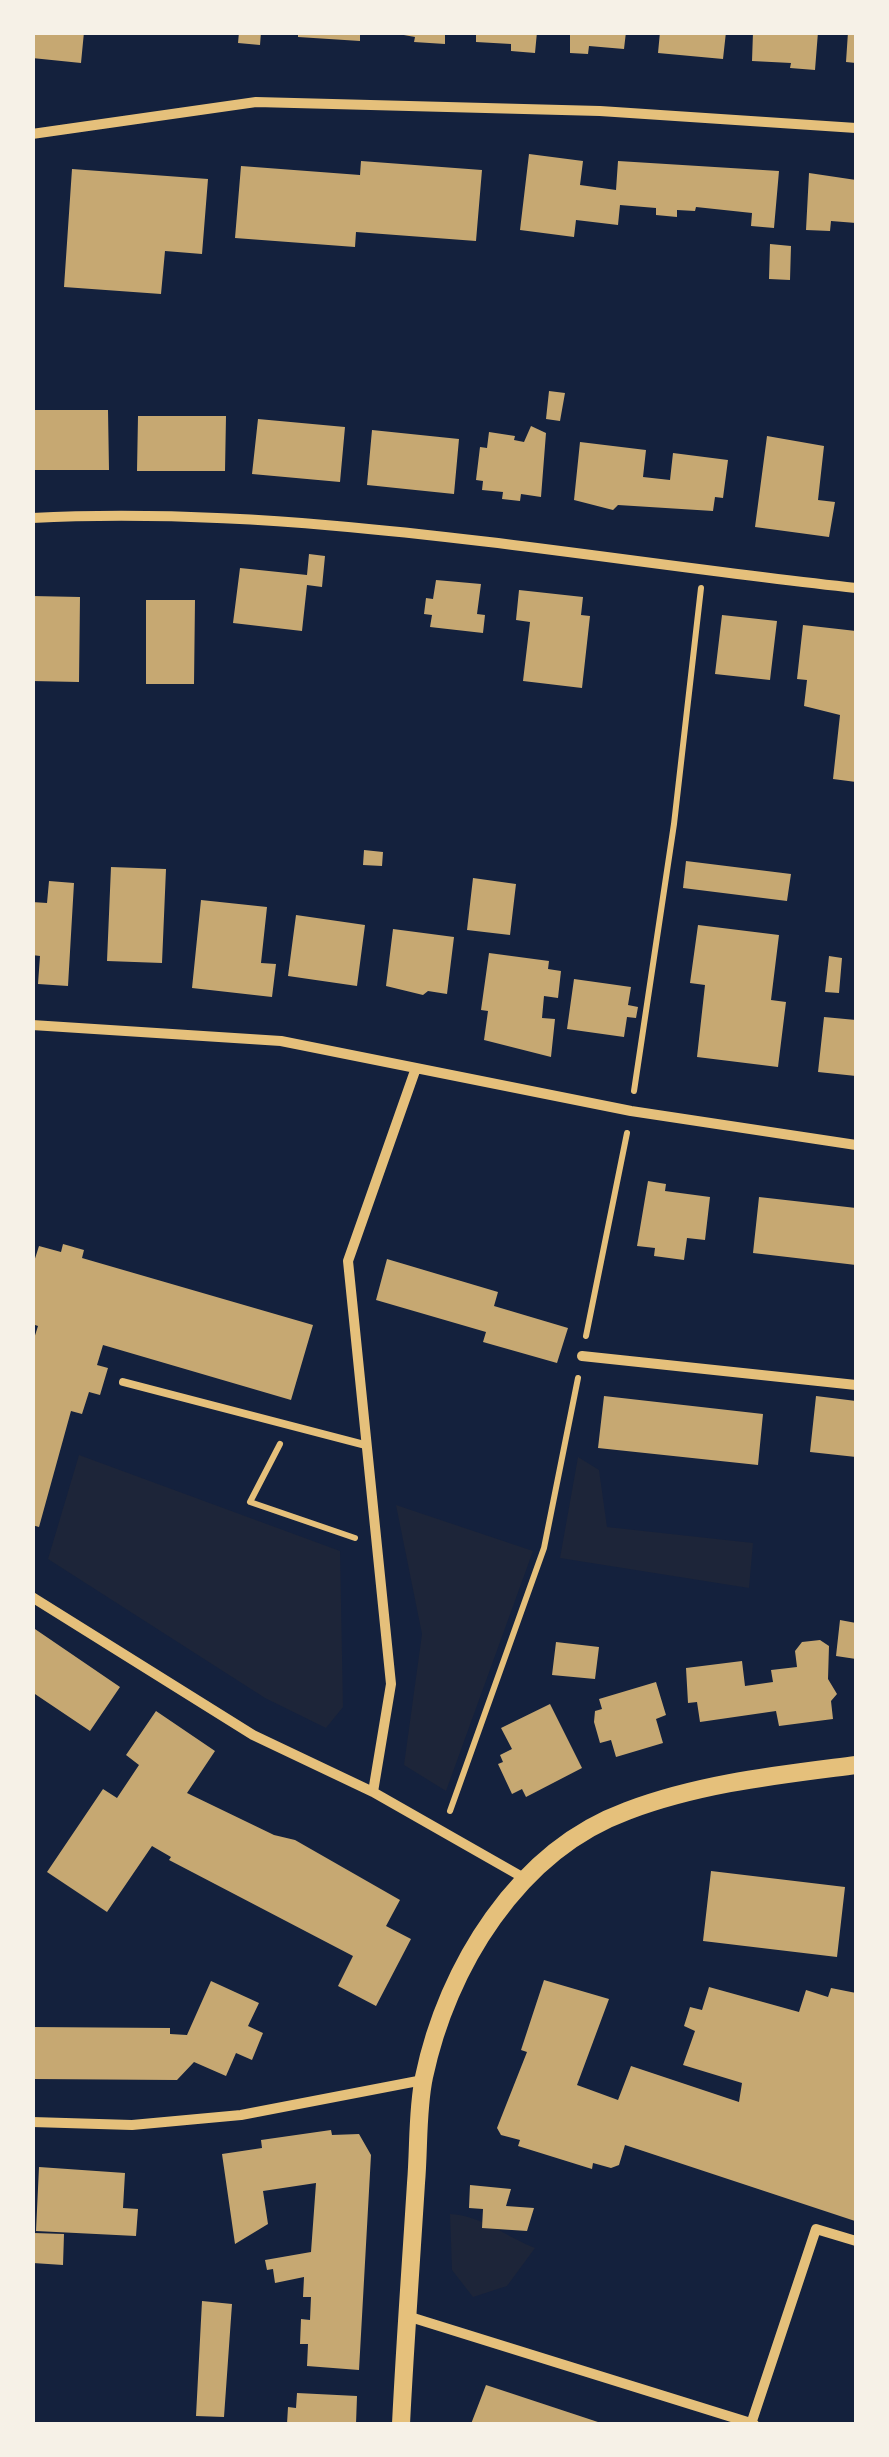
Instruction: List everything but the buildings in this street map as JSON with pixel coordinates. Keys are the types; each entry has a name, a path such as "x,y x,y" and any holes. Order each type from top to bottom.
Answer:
{"street":[{"path":"32,134 256,102 600,111 856,128"},
{"path":"32,518 138,513 354,530 856,588"},
{"path":"32,1025 281,1041 631,1111 856,1144"},
{"path":"374,1792 391,1684 348,1261 416,1068"},
{"path":"582,1356 856,1385"},
{"path":"32,1597 253,1735 374,1792 524,1878"},
{"path":"400,2424 423,2080 439,2020 469,1956 524,1878 571,1840 623,1812 696,1789 856,1765"},
{"path":"32,2122 132,2125 241,2115 423,2080"},
{"path":"407,2316 752,2424 816,2229 856,2241"}],"lane":[{"path":"123,1382 365,1445"}],"path":[{"path":"442,1831 544,1548 631,1111 674,824 702,572"},
{"path":"290,1424 250,1502 376,1544"}],"shaded area":[{"path":"79,1455 340,1551 343,1707 326,1728 265,1698 48,1559"},
{"path":"578,1457 599,1470 607,1527 753,1543 749,1588 560,1558"},
{"path":"396,1505 533,1551 446,1791 404,1765 422,1634"},
{"path":"450,2214 483,2222 535,2248 507,2286 473,2297 452,2270"}]}
